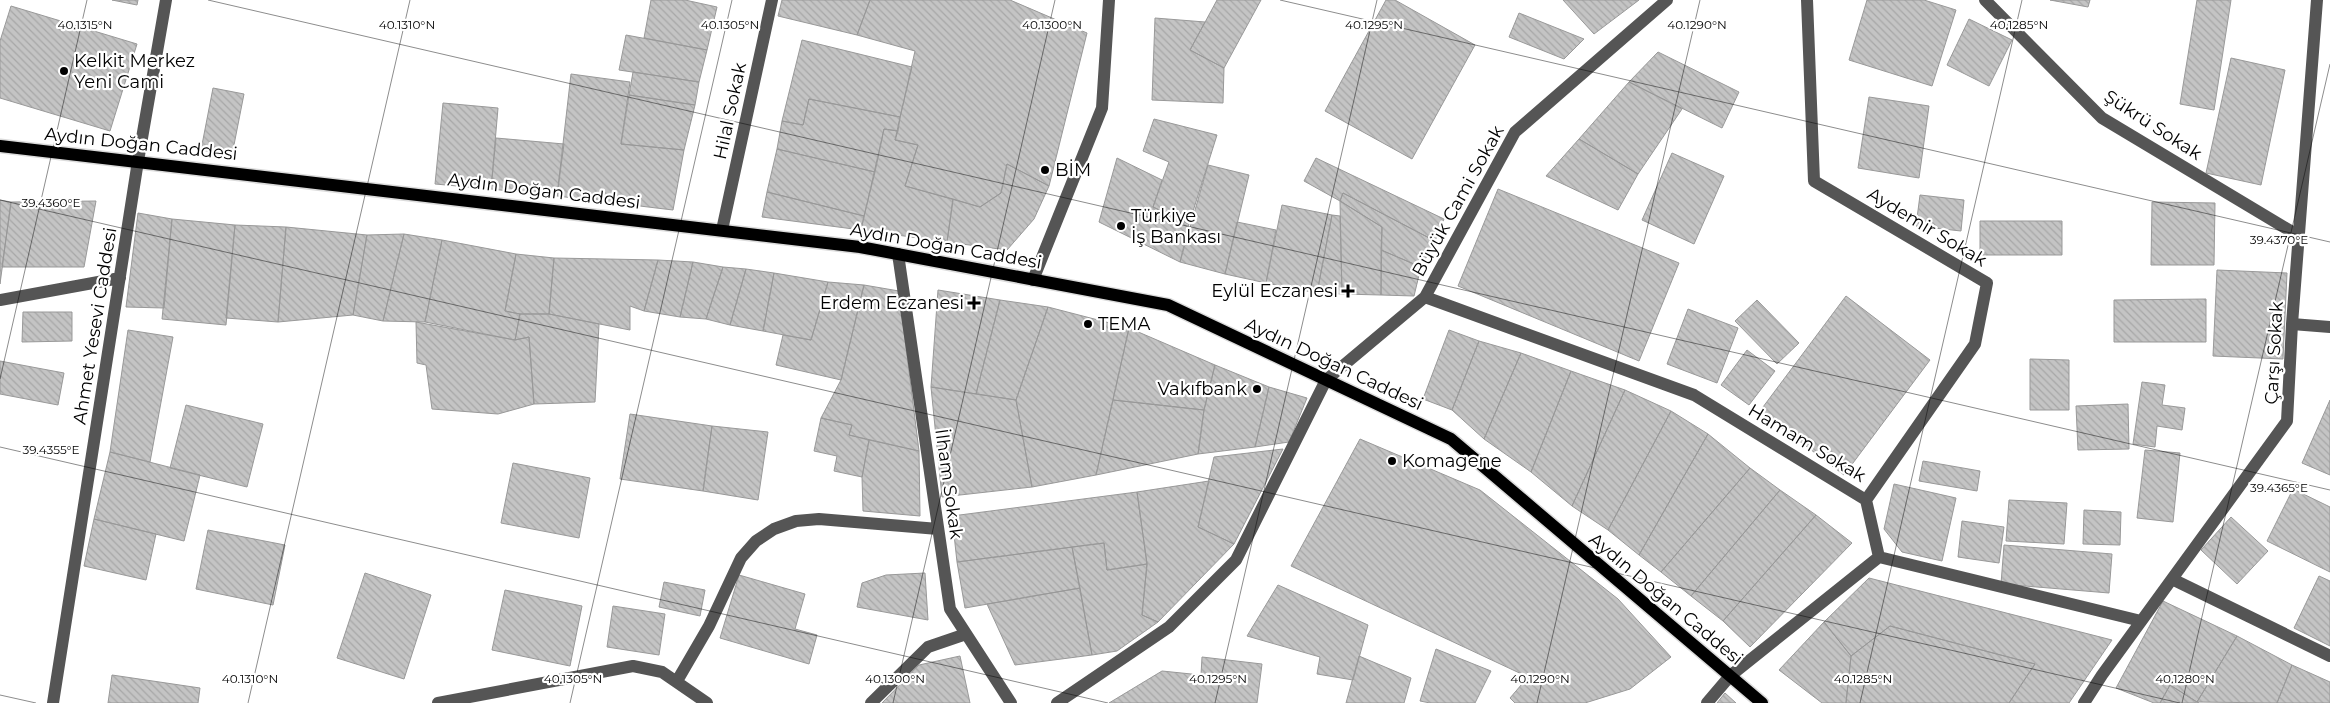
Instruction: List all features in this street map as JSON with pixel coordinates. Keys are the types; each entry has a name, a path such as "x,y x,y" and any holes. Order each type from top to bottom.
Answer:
{"main road":[{"name":"Aydın Doğan Caddesi","path":"0,146 860,247 1168,305 1451,438 1762,703"}],"street":[{"name":"Ahmet Yesevi Caddesi","path":"53,703 138,161 166,0"},
{"name":"Hilal Sokak","path":"722,230 772,0"},
{"path":"1033,280 1102,108 1109,0"},
{"name":"Büyük Cami Sokak","path":"1326,380 1425,297 1515,132 1667,0"},
{"name":"Aydemir Sokak","path":"1807,0 1814,181 1986,283 1975,344 1866,500"},
{"name":"Şükrü Sokak","path":"1985,0 2102,118 2299,236"},
{"name":"Çarşı Sokak","path":"2084,703 2141,621 2288,421 2292,324 2317,0"},
{"name":"İlham Sokak","path":"898,254 950,609 1011,703"},
{"path":"0,300 120,278"},
{"name":"Hamam Sokak","path":"1425,297 1694,395 1866,500 1879,557"},
{"path":"2292,324 2330,328"},
{"path":"1057,703 1169,627 1236,560 1326,380"},
{"path":"677,681 709,626 742,558 756,541 774,529 796,521 819,519 938,528"},
{"path":"1707,703 1730,676 1879,557 2141,621"},
{"path":"2172,579 2330,656"},
{"path":"870,703 928,647 966,634"},
{"path":"438,703 633,666 662,672 707,703"}],"building":[{"path":"112,0 138,0 137,5"},
{"path":"651,0 685,0 717,7 707,50 644,38"},
{"path":"782,0 870,0 857,35 778,16"},
{"path":"870,0 1010,0 1087,33 1049,186 1007,164 1001,193 980,207 905,186 918,145 895,140 915,51 857,35"},
{"path":"1217,0 1261,0 1224,68 1190,50"},
{"path":"1386,0 1395,0 1475,45 1412,159 1325,111"},
{"path":"1563,0 1639,0 1594,34"},
{"path":"1867,0 1924,0 1956,10 1932,86 1849,60"},
{"path":"2050,0 2090,0 2088,7"},
{"path":"2197,0 2231,0 2214,110 2180,104"},
{"name":"Kelkit Merkez Yeni Cami","path":"11,6 137,44 110,131 0,98 0,41"},
{"path":"1519,13 1584,39 1564,59 1509,37"},
{"path":"1155,18 1205,22 1190,50 1224,68 1223,103 1152,100"},
{"path":"1969,19 2012,40 1989,86 1947,65"},
{"path":"626,35 707,50 699,82 619,70"},
{"path":"802,40 912,67 900,117 809,99 803,125 782,121"},
{"path":"1658,52 1739,92 1722,128 1629,82"},
{"path":"2231,58 2285,70 2261,185 2206,173"},
{"path":"633,72 699,82 695,105 629,95"},
{"path":"571,74 630,82 621,144 684,150 673,210 557,196"},
{"path":"1629,82 1682,109 1638,174 1579,139"},
{"path":"213,88 244,94 232,155 201,150"},
{"path":"629,95 695,105 684,150 621,144"},
{"path":"1869,97 1929,106 1919,178 1858,168"},
{"path":"809,99 900,117 898,131 884,129 875,172 777,149 782,121 803,125"},
{"path":"443,103 498,108 491,189 435,184"},
{"path":"1154,119 1217,135 1189,224 1153,207 1169,162 1143,151"},
{"path":"884,129 898,131 895,140 918,145 905,186 953,199 947,242 861,230"},
{"path":"496,138 564,144 557,196 491,189"},
{"path":"1579,139 1638,174 1618,210 1546,176"},
{"path":"777,149 875,172 864,216 767,192"},
{"path":"1672,153 1724,176 1694,244 1642,220"},
{"path":"1117,158 1162,180 1153,207 1189,224 1180,262 1099,222"},
{"path":"1316,158 1444,219 1435,241 1343,193 1340,201 1304,181"},
{"path":"1007,164 1049,186 1034,219 1007,250 947,242 953,199 980,207 1001,193"},
{"path":"1208,165 1249,175 1225,274 1180,262"},
{"path":"1498,189 1679,263 1639,361 1458,286"},
{"path":"767,192 864,216 861,230 762,217"},
{"path":"1343,193 1435,241 1421,267 1381,250 1382,227 1340,201"},
{"path":"1920,195 1964,200 1961,231 1916,226"},
{"path":"0,200 11,202 0,284"},
{"path":"96,201 84,267 2,267 11,202"},
{"path":"1340,201 1382,227 1381,295 1342,294"},
{"path":"2152,202 2215,203 2214,265 2151,265"},
{"path":"1282,205 1332,215 1317,293 1266,283"},
{"path":"138,213 172,219 164,308 126,307"},
{"path":"1332,215 1340,216 1342,294 1317,293"},
{"path":"172,219 235,225 226,325 162,319"},
{"path":"1980,221 2062,221 2062,255 1980,255"},
{"path":"1237,222 1276,230 1266,283 1225,274"},
{"path":"235,225 286,227 278,322 226,318"},
{"path":"286,227 367,235 353,315 278,322"},
{"path":"404,234 383,321 353,315 367,235"},
{"path":"404,234 442,240 425,322 383,321"},
{"path":"442,240 516,254 505,311 520,314 515,340 425,322"},
{"path":"1381,250 1421,267 1414,296 1381,295"},
{"path":"516,254 554,258 549,314 520,314 505,311"},
{"path":"554,258 658,260 644,311 630,306 630,330 549,314"},
{"path":"658,260 693,262 680,317 644,311"},
{"path":"693,262 723,267 706,319 680,317"},
{"path":"723,267 746,269 730,325 706,319"},
{"path":"746,269 774,273 763,331 730,325"},
{"path":"2217,270 2287,273 2283,359 2213,356"},
{"path":"774,273 828,282 811,340 763,331"},
{"path":"828,282 864,285 841,380 776,365 783,335 811,340"},
{"path":"864,285 899,291 919,451 849,435 852,425 821,418 841,380"},
{"path":"938,290 1000,300 976,394 931,387"},
{"path":"1846,296 1930,360 1844,475 1760,411"},
{"path":"2206,299 2206,342 2114,342 2114,300"},
{"path":"1000,300 1048,307 1016,400 976,394"},
{"path":"1757,300 1799,343 1777,364 1735,321"},
{"path":"1048,307 1129,328 1096,475 1032,487 1016,400"},
{"path":"1688,309 1738,328 1717,383 1667,364"},
{"path":"23,312 72,312 72,341 22,342"},
{"path":"520,314 549,314 599,324 595,402 534,404 529,337 515,340"},
{"path":"416,322 515,340 529,337 534,404 498,414 432,409 426,365 417,363"},
{"path":"1129,328 1215,365 1204,410 1113,400"},
{"path":"128,330 173,337 150,462 110,452"},
{"path":"1449,330 1479,341 1452,410 1423,399"},
{"path":"1479,341 1521,353 1484,439 1452,410"},
{"path":"1747,350 1775,371 1749,405 1721,385"},
{"path":"1521,353 1571,371 1531,472 1484,439"},
{"path":"2030,359 2069,360 2069,410 2030,410"},
{"path":"0,361 64,373 58,405 0,394"},
{"path":"1215,365 1269,387 1255,447 1198,454 1204,410"},
{"path":"1571,371 1625,390 1572,506 1531,472"},
{"path":"2142,382 2165,385 2162,405 2185,408 2182,430 2157,426 2155,447 2133,444"},
{"path":"931,387 1016,400 1032,487 942,497"},
{"path":"1269,387 1307,398 1289,442 1255,447"},
{"path":"1625,390 1671,411 1608,530 1572,506"},
{"path":"1113,400 1204,410 1198,454 1096,475"},
{"path":"2330,400 2330,475 2302,463"},
{"path":"2128,404 2129,449 2078,450 2076,406"},
{"path":"186,405 263,424 247,487 170,468"},
{"path":"1671,411 1708,434 1639,555 1608,530"},
{"path":"630,414 712,426 703,491 620,479"},
{"path":"821,418 852,425 849,435 869,440 862,477 834,471 837,456 814,451"},
{"path":"712,426 768,432 758,500 703,491"},
{"path":"1708,434 1750,468 1661,572 1639,555"},
{"path":"1360,439 1480,490 1618,599 1671,657 1630,689 1585,703 1515,703 1510,698 1528,677 1291,566"},
{"path":"869,440 919,451 920,516 863,511 862,477"},
{"path":"1283,449 1234,544 1198,527 1214,457"},
{"path":"2145,450 2180,453 2173,522 2137,518"},
{"path":"110,452 200,475 184,541 94,519"},
{"path":"1923,461 1980,471 1977,491 1919,481"},
{"path":"513,463 590,478 579,538 501,523"},
{"path":"1750,468 1780,490 1691,596 1661,572"},
{"path":"1209,481 1198,527 1234,544 1158,622 1142,615 1147,564 1137,492"},
{"path":"1894,484 1956,498 1942,561 1902,552 1884,529"},
{"path":"2293,489 2330,507 2330,572 2267,541"},
{"path":"1780,490 1816,515 1723,621 1691,596"},
{"path":"1137,492 1147,564 1107,570 1104,543 957,562 952,516"},
{"path":"2009,500 2067,503 2064,544 2006,541"},
{"path":"2084,510 2121,512 2120,545 2083,544"},
{"path":"1816,515 1852,543 1750,647 1723,621"},
{"path":"2231,517 2268,551 2237,584 2201,550"},
{"path":"94,519 156,534 146,580 84,566"},
{"path":"1962,521 2004,527 1999,563 1958,557"},
{"path":"208,530 285,545 273,605 196,589"},
{"path":"1104,543 1107,570 1147,564 1142,615 1158,622 1117,651 1092,655 1072,547"},
{"path":"2004,545 2112,554 2109,593 2001,584"},
{"path":"1072,547 1080,588 965,608 957,562"},
{"path":"365,573 431,595 404,679 337,658"},
{"path":"925,573 928,620 857,607 862,583 886,575"},
{"path":"739,575 805,594 795,629 817,635 809,664 720,638"},
{"path":"2319,576 2330,581 2330,646 2294,628"},
{"path":"1869,578 2112,640 2069,703 2009,703 2035,664 1890,626 1851,656 1824,622"},
{"path":"664,582 705,590 700,616 659,607"},
{"path":"1278,585 1368,625 1353,680 1317,674 1320,657 1247,636"},
{"path":"1080,588 1092,655 1015,665 987,604"},
{"path":"505,590 582,606 570,666 492,650"},
{"path":"2163,601 2237,636 2197,702 2170,685 2160,703 2154,703 2116,688"},
{"path":"613,606 665,614 659,655 607,647"},
{"path":"1824,622 1851,656 1846,703 1822,703 1779,670"},
{"path":"1890,626 2035,664 2009,703 1846,703 1851,656"},
{"path":"2237,636 2292,665 2277,703 2197,702"},
{"path":"1436,649 1491,671 1475,703 1430,703 1420,701"},
{"path":"960,656 970,703 882,703 919,665"},
{"path":"1359,656 1411,678 1404,703 1346,703"},
{"path":"1202,657 1262,664 1257,703 1109,703 1162,671 1201,675"},
{"path":"2292,665 2330,682 2330,703 2277,703"},
{"path":"112,675 200,688 198,703 108,703"},
{"path":"2170,685 2197,702 2199,703 2160,703"},
{"path":"1725,693 1736,703 1717,703"}],"place":[{"name":"Kelkit Merkez Yeni Cami","path":"64,71"},
{"name":"BİM","path":"1045,170"},
{"name":"Türkiye İş Bankası","path":"1121,226"},
{"name":"Eylül Eczanesi","path":"1348,291"},
{"name":"Erdem Eczanesi","path":"974,303"},
{"name":"TEMA","path":"1088,324"},
{"name":"Vakıfbank","path":"1257,389"},
{"name":"Komagene","path":"1392,461"}]}
